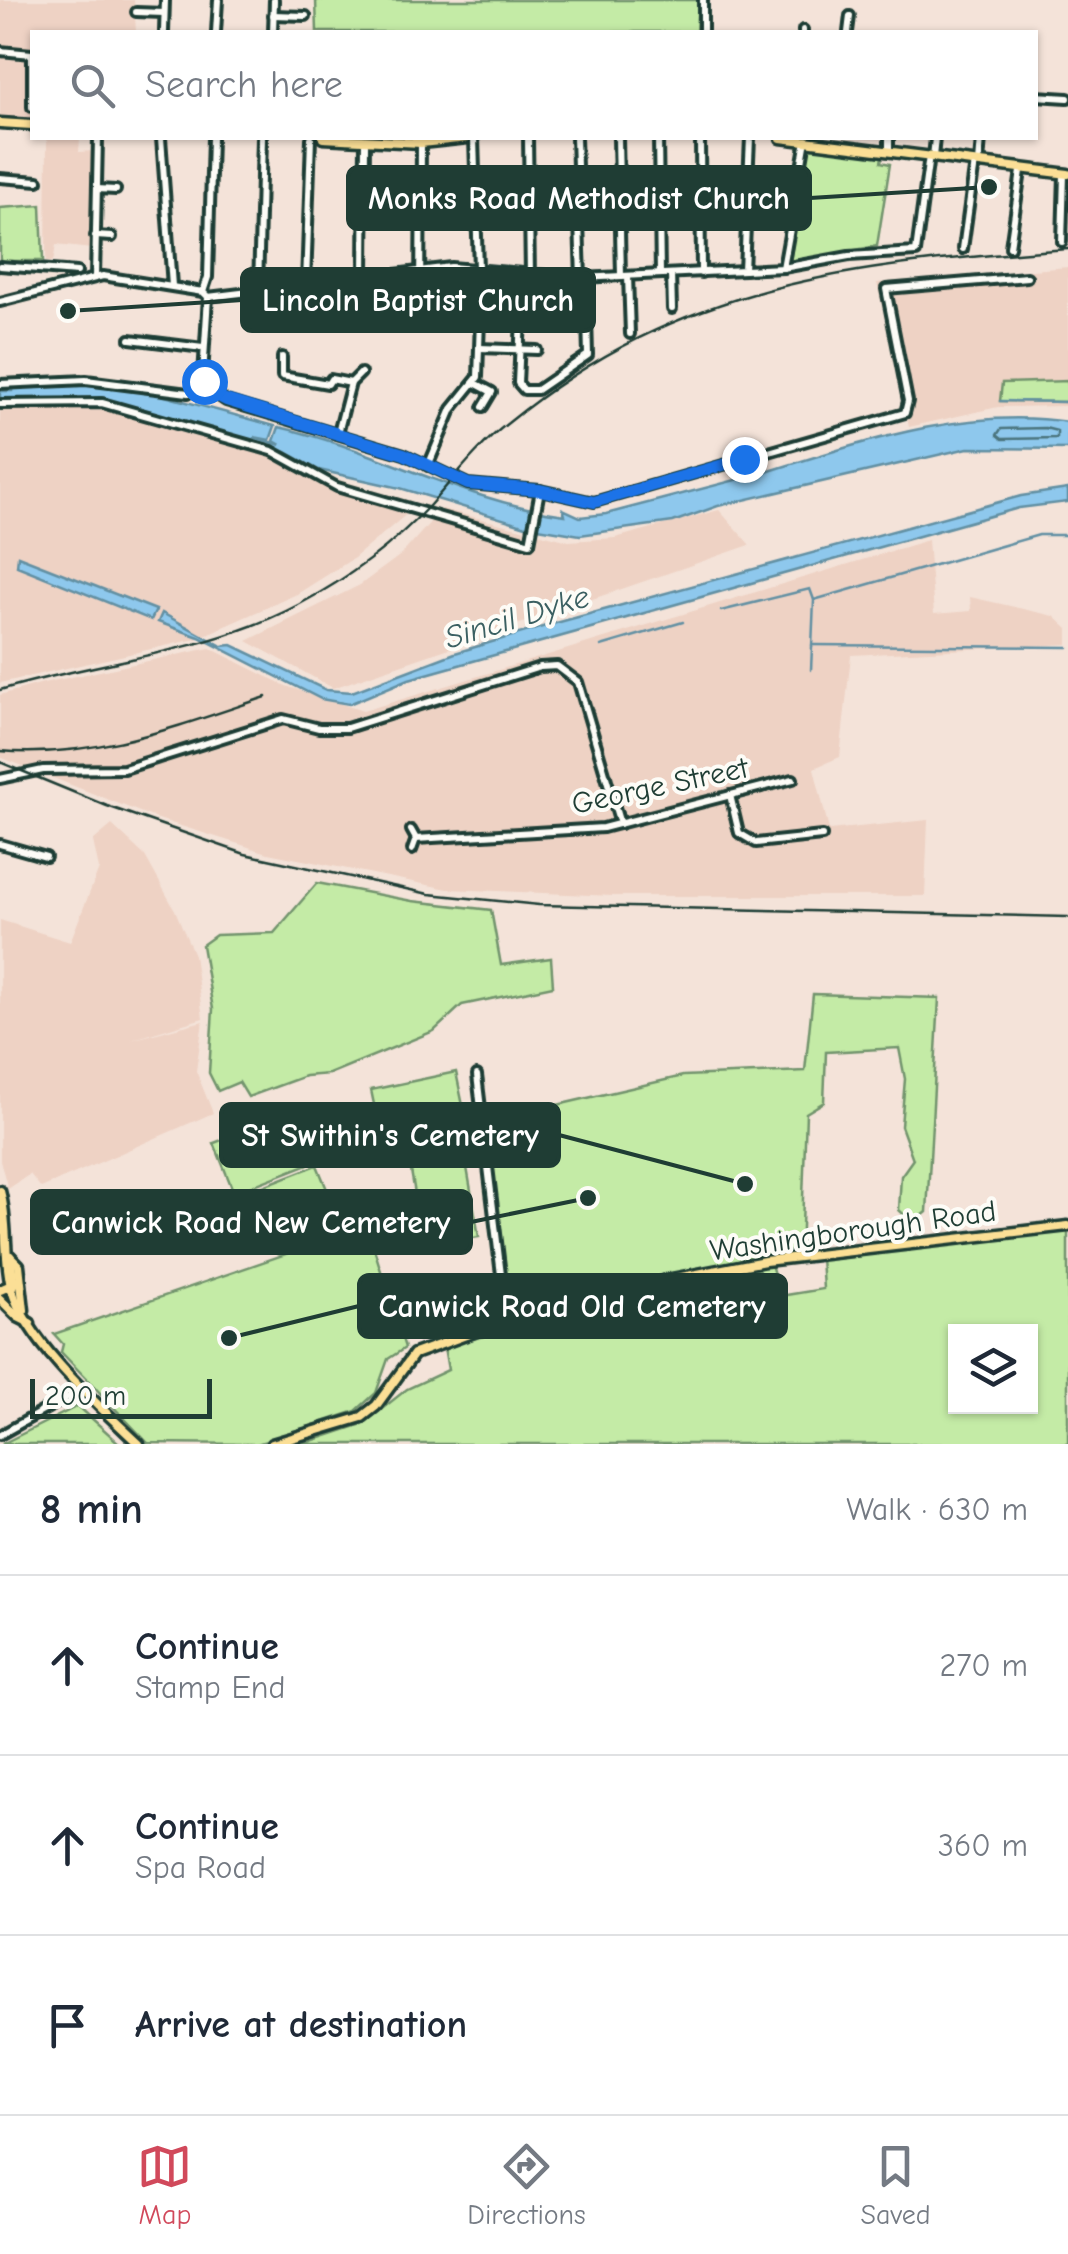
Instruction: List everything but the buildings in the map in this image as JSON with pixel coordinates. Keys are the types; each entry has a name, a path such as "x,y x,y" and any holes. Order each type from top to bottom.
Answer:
{"main road":[{"path":"0,122 30,125"},
{"path":"364,140 421,143 449,140"},
{"path":"840,141 1066,174"},
{"path":"0,1191 10,1256 9,1283 30,1323 83,1388 139,1444"},
{"name":"Washingborough Road","path":"272,1444 362,1417 376,1406 400,1366 414,1354 477,1331 581,1309 666,1280 765,1260 1068,1226"},
{"path":"0,1262 10,1256"},
{"path":"10,1256 18,1262 24,1310"},
{"path":"0,1290 9,1283"},
{"path":"9,1283 22,1293"},
{"path":"0,1298 18,1318 30,1323"}],"street":[{"path":"164,30 165,0"},
{"path":"216,30 218,0"},
{"path":"273,30 274,0"},
{"path":"702,30 704,0"},
{"path":"136,12 164,12"},
{"path":"273,16 306,16"},
{"path":"848,30 850,16"},
{"path":"0,52 30,54"},
{"path":"1038,96 1068,98"},
{"path":"95,276 98,140"},
{"path":"161,140 172,286"},
{"path":"207,388 203,348 212,140"},
{"path":"258,290 262,140"},
{"path":"306,284 310,140"},
{"path":"364,140 364,276"},
{"path":"474,140 478,269"},
{"path":"528,140 530,275"},
{"path":"521,318 518,383 524,390 537,390 588,355 576,140"},
{"path":"618,140 630,334"},
{"path":"658,140 660,274"},
{"path":"700,140 701,272"},
{"path":"744,270 750,140"},
{"path":"783,268 799,140"},
{"path":"889,150 890,140"},
{"path":"0,266 172,286 205,295 422,270 478,269 584,278 783,268 849,256 916,252 934,140"},
{"path":"963,249 981,140"},
{"path":"420,300 421,143"},
{"path":"1010,247 1021,170"},
{"path":"1062,242 1066,174"},
{"path":"0,178 38,182"},
{"path":"98,189 116,190"},
{"path":"95,236 112,238"},
{"path":"428,466 452,409 475,383 480,319 500,288 502,272"},
{"path":"671,274 672,309"},
{"path":"0,302 79,276"},
{"path":"0,384 86,380 188,393 207,388 226,400 338,433 468,484 540,490 599,502 847,426 905,413 908,401 886,289 1028,277"},
{"path":"130,339 203,348"},
{"path":"480,348 537,350"},
{"path":"282,357 282,376 328,384 331,379 351,383"},
{"path":"338,433 351,383 361,372"},
{"path":"475,383 492,392 483,407"},
{"path":"0,404 102,403 272,451 337,487 530,542 540,490"},
{"path":"0,779 43,770 124,769 282,719 320,728 347,728 540,667 557,666 578,682 620,824"},
{"name":"George Street","path":"416,839 620,824 794,779"},
{"path":"730,796 739,833 756,843 822,836"},
{"path":"411,830 416,839 412,850"},
{"path":"0,844 46,857"},
{"path":"477,1075 507,1326"},
{"path":"0,1435 83,1388"}],"shaded area":[{"path":"0,0 134,0 136,30 30,30 30,119 0,116"},
{"path":"47,140 80,140 79,152 94,151 92,249 56,245 53,262 46,262"},
{"path":"1068,267 1068,406 998,407 909,427 877,283"},
{"path":"94,400 286,452 332,478 411,501 408,513 354,558 297,594 196,639 0,683 0,401"},
{"path":"442,509 569,541 615,538 719,510 750,545 333,688 247,641 360,585 402,554"},
{"path":"928,540 934,614 971,611 970,597 1054,616 1068,629 1068,644 851,655 840,757 814,768 829,830 928,820 925,896 614,896 448,889 268,853 155,818 0,757 0,695 43,683 210,648 286,686 363,711"},
{"path":"112,825 145,856 175,910 194,955 203,1018 131,1040 203,1021 196,1071 213,1113 41,1188 30,1174 8,1189 0,1161 0,920 70,942 99,869 93,841"}],"green space":[{"path":"316,0 698,0 696,30 317,30"},
{"path":"807,143 883,152 881,162 890,164 877,246 790,262"},
{"path":"41,205 43,261 0,261 0,208"},
{"path":"1068,381 1068,402 1000,401 1002,383"},
{"path":"317,883 412,901 491,910 501,965 551,958 553,986 462,1005 434,1031 329,1074 305,1076 248,1097 239,1082 218,1091 209,1073 213,1009 202,945 216,935 274,933"},
{"path":"813,994 939,998 927,1212 913,1223 899,1210 901,1176 913,1159 901,1126 905,1079 899,1048 826,1052 824,1102 806,1113 801,1255 663,1278 576,1307 510,1321 501,1295 479,1123 683,1076 805,1071"},
{"path":"456,1072 467,1125 382,1143 371,1090"},
{"path":"296,1111 316,1161 234,1193 214,1143"},
{"path":"464,1150 479,1237 424,1246 409,1159"},
{"path":"317,1165 338,1216 255,1248 235,1197"},
{"path":"367,1226 405,1348 388,1359 376,1393 356,1411 257,1444 148,1443 61,1352 63,1344 54,1334"},
{"path":"1068,1230 1068,1444 302,1444 363,1424 407,1389 448,1370 444,1347 676,1282 771,1264 780,1296 823,1289 821,1257"},
{"path":"78,1406 120,1444 2,1444"}],"water":[{"path":"68,384 150,392 275,426 270,440 254,437 281,445 274,441 279,427 351,448 492,499 565,515 563,509 580,517 606,514 751,476 753,470 763,473 875,439 952,423 1029,418 1068,422 1068,449 968,448 718,506 673,522 580,535 526,526 400,488 319,470 286,452 108,401 0,401 0,391 12,391 12,387"},
{"path":"1068,489 1068,502 1019,508 409,679 349,704 321,699 199,637 158,622 162,613 222,646 232,645 326,690 352,692 455,653 556,623 1021,496"},
{"path":"18,556 156,610 151,620 17,566"}],"waterway":[{"path":"1000,401 1068,402"},
{"path":"814,600 1039,535 1068,535"},
{"path":"721,611 810,589 814,600 811,670"},
{"path":"601,646 683,622"},
{"path":"812,645 1068,647"}],"railway":[{"path":"0,690 189,646 298,605 384,548 497,432 573,375 639,338 705,310 773,289 842,274 914,263 1068,249"},
{"path":"0,751 35,752 103,745 168,729 266,697"},
{"path":"0,762 107,806 245,854 429,894 539,905 1068,917"}],"place":[{"name":"Monks Road Methodist Church","path":"989,187"},
{"name":"Lincoln Baptist Church","path":"68,311"},
{"name":"St Swithin's Cemetery","path":"745,1184"},
{"name":"Canwick Road New Cemetery","path":"588,1198"},
{"name":"Canwick Road Old Cemetery","path":"229,1338"}],"route":[{"path":"204,381 210,392 226,400 404,454 448,477 474,485 540,490 599,502 744,459"}],"water label":[{"name":"Sincil Dyke","path":"517,617"}]}
